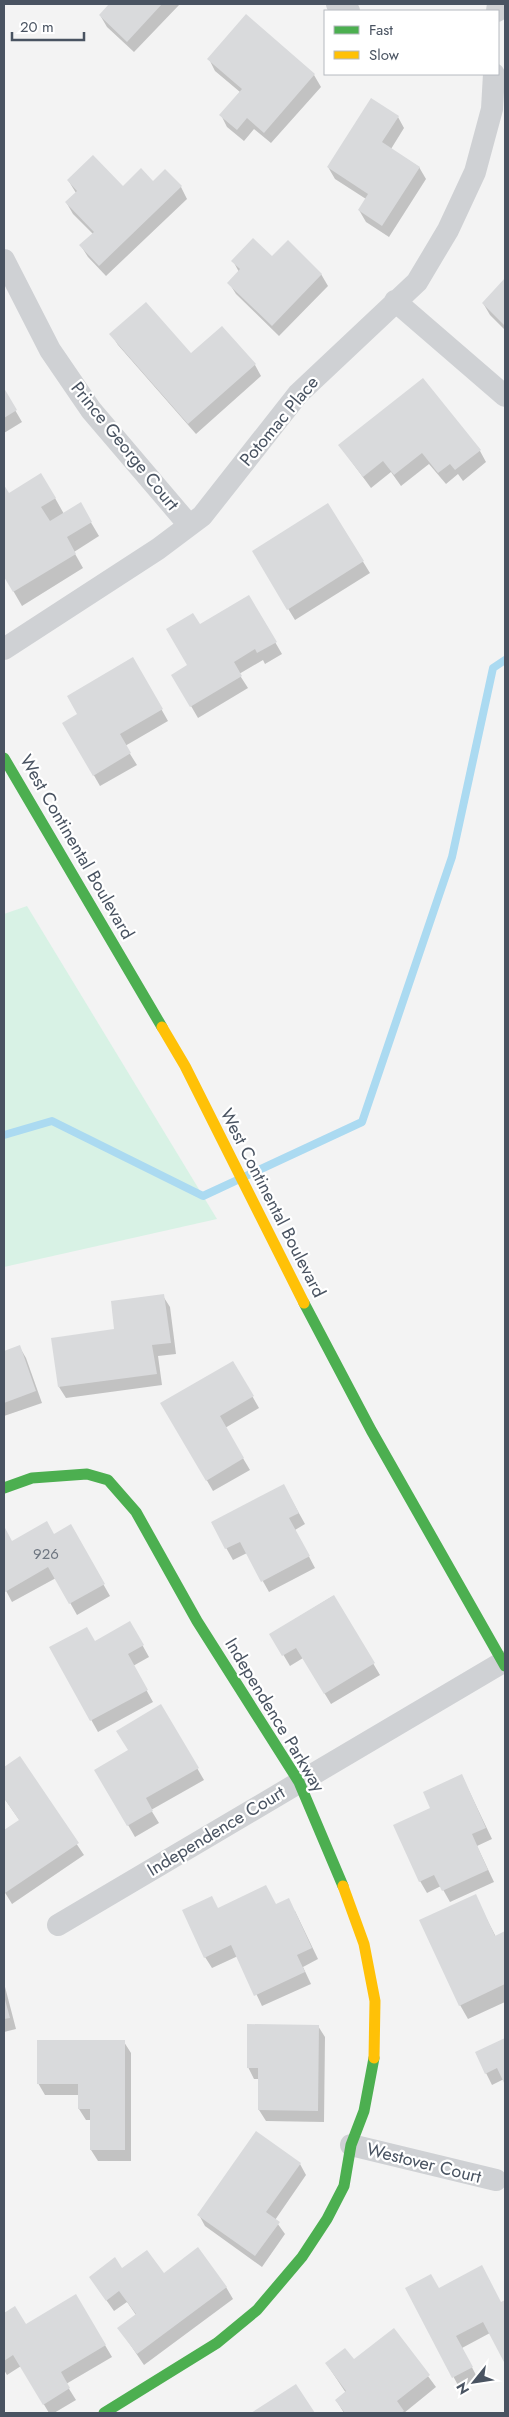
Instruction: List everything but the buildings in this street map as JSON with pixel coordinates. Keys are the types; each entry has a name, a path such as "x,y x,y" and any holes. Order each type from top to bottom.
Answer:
{"street":[{"name":"Potomac Place","path":"4,649 158,549 202,516 298,394 417,282 448,230 475,172 492,109 494,75"},
{"name":"Prince George Court","path":"4,260 50,350 91,410 189,525"},
{"path":"396,301 505,396"},
{"name":"West Continental Boulevard","path":"4,758 197,1090 269,1234 371,1430 504,1664"},
{"name":"Independence Parkway","path":"4,1488 32,1478 87,1474 108,1480 136,1512 197,1621 299,1782 336,1866 364,1944 375,2001 374,2058 364,2111 351,2145 344,2186 327,2219 302,2257 257,2310 217,2342 104,2413"},
{"name":"Independence Court","path":"58,1925 299,1782 504,1664"},
{"name":"Westover Court","path":"351,2145 496,2180"}],"green space":[{"path":"27,906 217,1219 4,1267 4,914"}],"waterway":[{"path":"4,1135 52,1121 203,1196 362,1122 452,857 493,668 505,660"}],"traffic: fast":[{"path":"4,758 162,1027"},
{"path":"304,1303 371,1430 505,1666"},
{"path":"4,1488 32,1478 87,1474 108,1480 136,1512 197,1621 299,1782 343,1886"},
{"path":"104,2413 217,2343 257,2310 302,2257 327,2219 344,2186 351,2145 364,2111 374,2058"}],"traffic: slow":[{"path":"162,1027 185,1066 304,1303"},
{"path":"343,1886 364,1944 375,2001 374,2058"}]}
